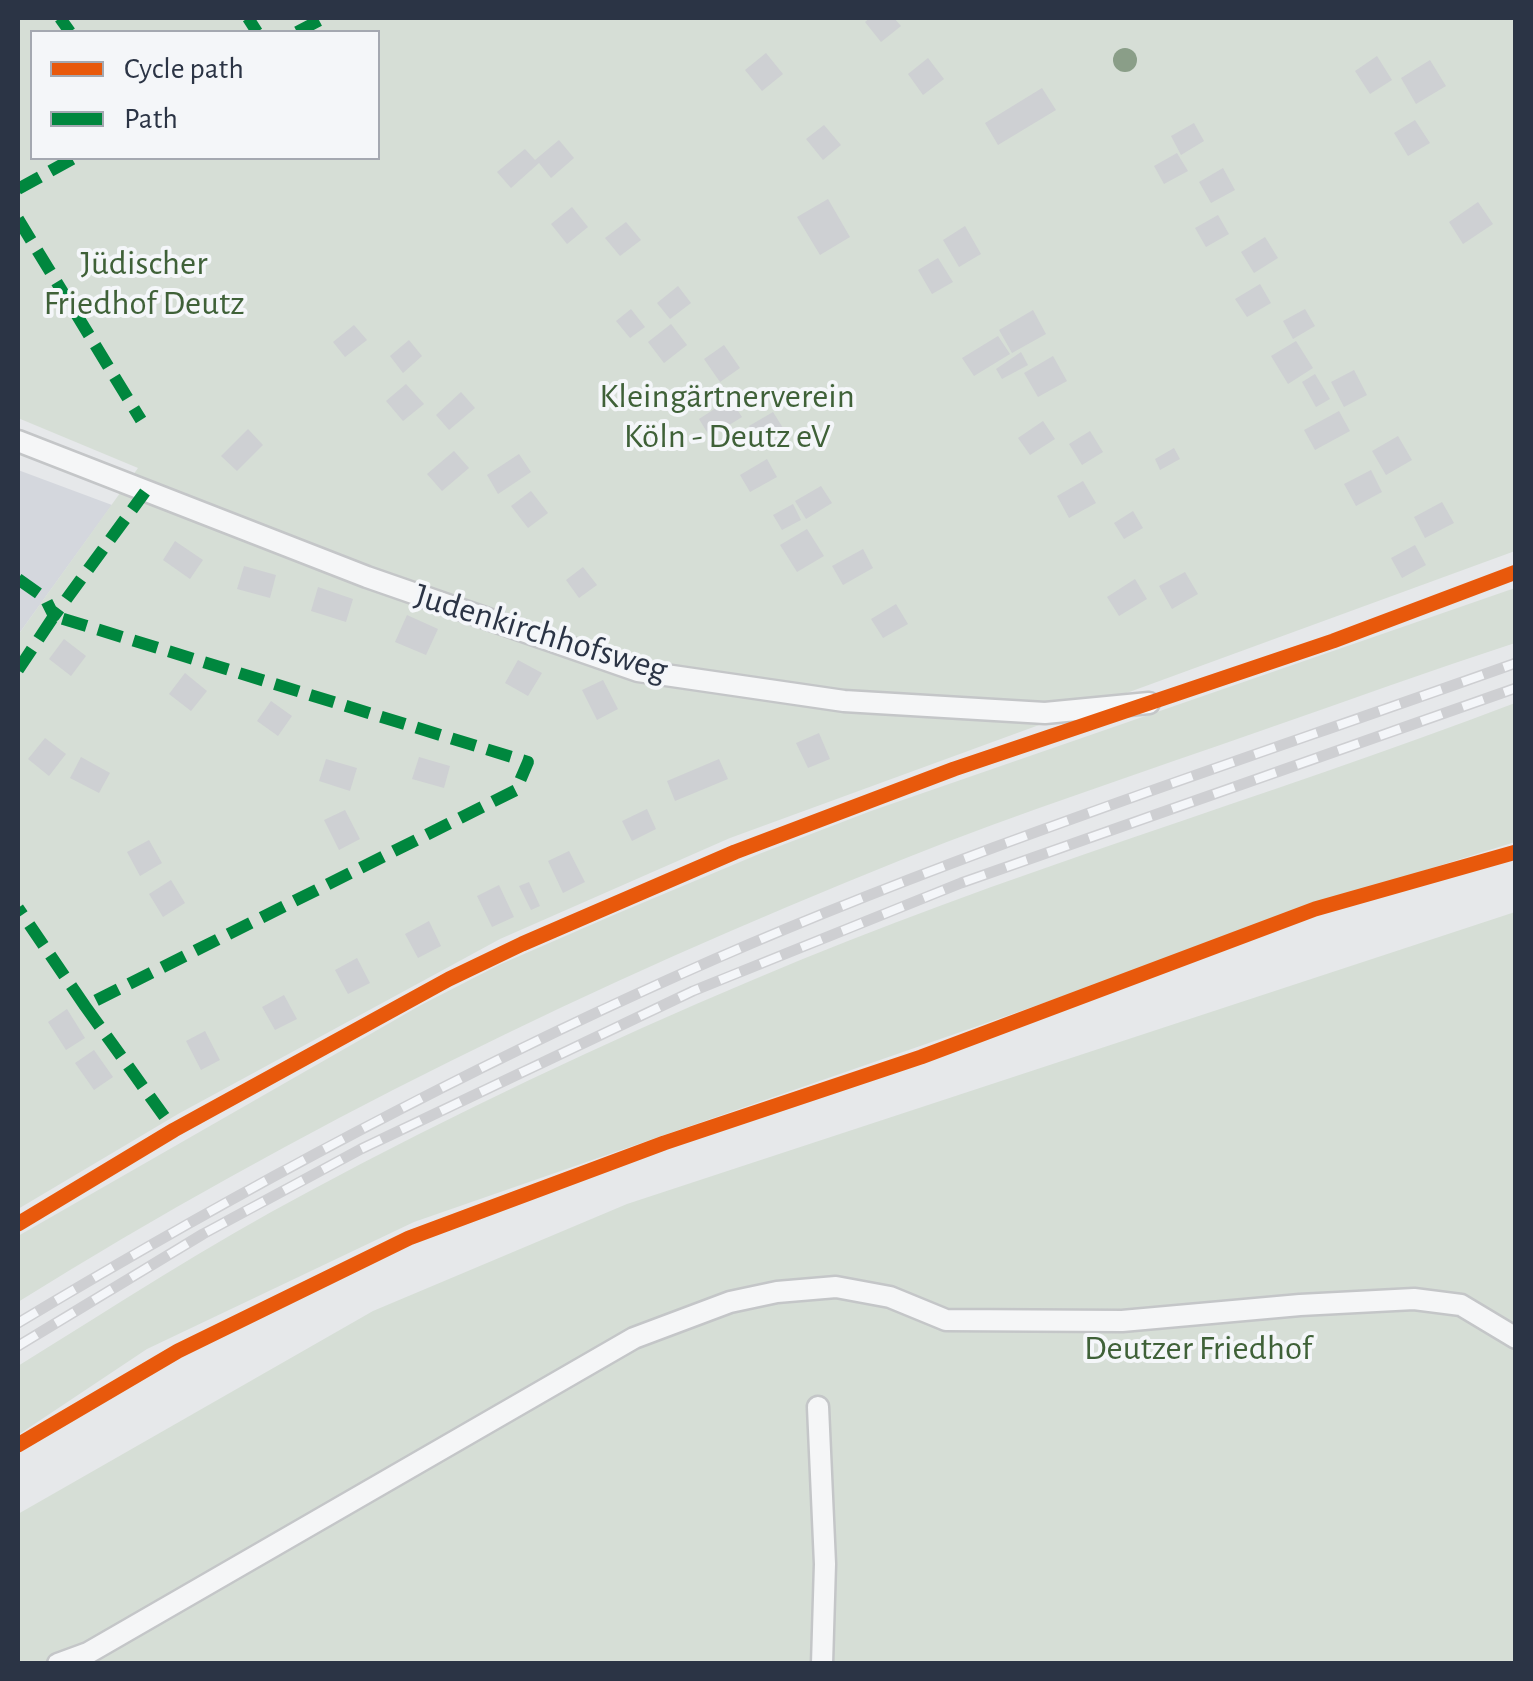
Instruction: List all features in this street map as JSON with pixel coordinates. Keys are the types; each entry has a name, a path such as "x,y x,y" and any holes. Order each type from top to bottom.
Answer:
{"lane":[{"name":"Judenkirchhofsweg","path":"18,442 367,577 638,671 862,702 1046,713 1149,703"},
{"path":"58,1664 88,1653 634,1338 730,1302 836,1287 890,1297 946,1320 1122,1320 1414,1299 1461,1306 1516,1338"},
{"path":"818,1406 825,1564 822,1664"}],"shaded area":[{"path":"18,470 112,505 18,635"}],"green space":[{"name":"Kleingärtnerverein Köln - Deutz eV","path":"18,18 1515,18 1515,551 730,838 500,939 178,1114 18,1209 18,635 138,468 18,418"},
{"path":"1515,588 1515,643 991,825 674,956 340,1118 18,1302 18,1236 421,1005 501,964 759,854 871,811"},
{"path":"1515,703 1515,842 414,1222 147,1349 18,1435 18,1366 271,1212 473,1107 641,1028 849,941 1038,870"},
{"name":"Deutzer Friedhof","path":"1515,912 1515,1663 18,1663 18,1514 373,1311 627,1204"}],"building":[{"path":"870,18 894,18 901,26 881,42 865,22"},
{"path":"766,53 783,74 762,91 745,70"},
{"path":"1377,56 1392,80 1370,94 1355,71"},
{"path":"928,58 944,79 923,95 908,74"},
{"path":"1430,60 1446,86 1416,104 1401,78"},
{"path":"1042,88 1056,110 998,145 985,123"},
{"path":"1415,120 1430,143 1408,156 1394,133"},
{"path":"1194,123 1204,141 1181,155 1171,136"},
{"path":"824,125 841,145 823,160 806,139"},
{"path":"559,140 574,158 551,178 539,163 511,188 497,172 525,149 535,160"},
{"path":"1177,153 1188,171 1164,184 1154,166"},
{"path":"1223,168 1235,190 1211,203 1199,182"},
{"path":"828,199 850,237 820,255 797,217"},
{"path":"1478,202 1493,224 1463,244 1449,222"},
{"path":"572,207 588,227 567,244 551,224"},
{"path":"1218,215 1229,234 1206,247 1195,228"},
{"path":"626,222 641,240 620,256 605,238"},
{"path":"965,226 981,254 959,267 943,240"},
{"path":"1265,237 1278,258 1254,273 1241,252"},
{"path":"938,258 953,282 932,294 918,270"},
{"path":"1260,284 1271,303 1247,317 1235,299"},
{"path":"678,286 691,303 670,319 657,303"},
{"path":"631,309 645,327 630,338 616,321"},
{"path":"1305,309 1315,326 1293,339 1283,321"},
{"path":"1033,310 1046,334 1012,353 999,330"},
{"path":"671,324 687,345 664,363 648,342"},
{"path":"354,325 367,340 345,357 333,342"},
{"path":"998,336 1010,354 974,376 962,358"},
{"path":"409,340 422,356 403,373 390,356"},
{"path":"1296,341 1313,368 1288,384 1271,356"},
{"path":"724,345 740,368 720,382 704,359"},
{"path":"1021,352 1028,365 1002,379 996,369"},
{"path":"1053,356 1067,381 1038,397 1024,373"},
{"path":"1354,370 1367,395 1344,407 1331,382"},
{"path":"1315,374 1330,399 1316,407 1302,382"},
{"path":"406,384 424,404 403,421 386,401"},
{"path":"461,392 475,408 449,430 436,415"},
{"path":"730,399 742,417 710,437 699,419"},
{"path":"1339,411 1350,431 1315,450 1304,430"},
{"path":"773,412 783,428 760,443 749,426"},
{"path":"1043,421 1055,439 1030,455 1018,438"},
{"path":"248,429 263,445 237,471 221,456"},
{"path":"1090,431 1103,452 1082,465 1069,444"},
{"path":"1398,436 1412,460 1386,475 1372,451"},
{"path":"1174,448 1180,459 1160,470 1155,459"},
{"path":"454,451 469,468 442,491 427,474"},
{"path":"519,454 531,472 498,494 487,475"},
{"path":"767,459 777,477 750,492 740,475"},
{"path":"1371,470 1382,492 1356,506 1344,484"},
{"path":"1083,481 1096,503 1069,518 1057,496"},
{"path":"821,486 832,503 806,519 795,501"},
{"path":"531,491 548,513 528,528 511,506"},
{"path":"1442,502 1454,523 1425,538 1414,517"},
{"path":"793,504 801,520 782,530 773,515"},
{"path":"1133,511 1143,528 1124,539 1114,523"},
{"path":"807,529 824,556 797,572 780,545"},
{"path":"175,541 203,560 190,579 163,560"},
{"path":"1415,545 1426,565 1402,578 1391,558"},
{"path":"863,549 873,568 843,585 832,566"},
{"path":"244,566 276,575 270,598 237,589"},
{"path":"583,567 597,585 579,598 566,580"},
{"path":"1185,572 1198,594 1172,609 1159,586"},
{"path":"1135,579 1147,599 1119,616 1107,597"},
{"path":"318,587 353,599 346,622 311,611"},
{"path":"896,604 908,624 883,638 871,619"},
{"path":"407,615 438,629 426,655 395,642"},
{"path":"64,639 86,656 71,676 49,659"},
{"path":"518,660 542,673 528,696 505,683"},
{"path":"185,673 207,691 191,711 169,694"},
{"path":"603,680 618,709 597,720 582,690"},
{"path":"271,701 292,716 278,736 257,721"},
{"path":"819,733 830,759 808,768 796,743"},
{"path":"45,738 66,754 49,776 28,759"},
{"path":"81,757 110,773 99,793 70,778"},
{"path":"419,757 450,766 444,788 412,779"},
{"path":"326,759 357,768 350,791 319,781"},
{"path":"719,759 728,779 675,801 667,781"},
{"path":"647,809 656,829 632,841 622,821"},
{"path":"345,810 360,839 339,850 324,820"},
{"path":"149,840 162,863 140,876 127,852"},
{"path":"569,851 585,882 563,893 548,861"},
{"path":"171,880 185,903 163,917 149,894"},
{"path":"529,882 540,906 531,910 519,886"},
{"path":"499,885 514,917 492,927 477,896"},
{"path":"429,921 441,946 418,958 405,934"},
{"path":"357,958 370,983 348,994 335,970"},
{"path":"284,995 297,1019 275,1030 262,1007"},
{"path":"67,1009 85,1038 66,1050 48,1022"},
{"path":"205,1031 220,1060 201,1070 186,1041"},
{"path":"94,1050 113,1077 94,1090 75,1063"}],"railway":[{"path":"18,1323 344,1138 511,1053 681,974 990,849 1516,663"},
{"path":"18,1346 203,1234 361,1149 693,991 961,883 1516,688"}],"marked path":[{"path":"60,18 69,30"},
{"path":"248,18 256,30"},
{"path":"301,30 324,18"},
{"path":"18,189 70,160"},
{"path":"18,219 141,420"},
{"path":"18,579 45,598 54,616 145,492"},
{"path":"18,670 54,616 528,762 516,790 85,1006 18,908"},
{"path":"85,1006 174,1130"}],"cycle path":[{"path":"18,1224 174,1130 449,979 522,944 735,852 954,769 1333,641 1516,572"},
{"path":"18,1445 178,1351 409,1238 664,1143 921,1057 1315,909 1516,852"}],"park label":[{"name":"Jüdischer Friedhof Deutz","path":"144,283"}]}
